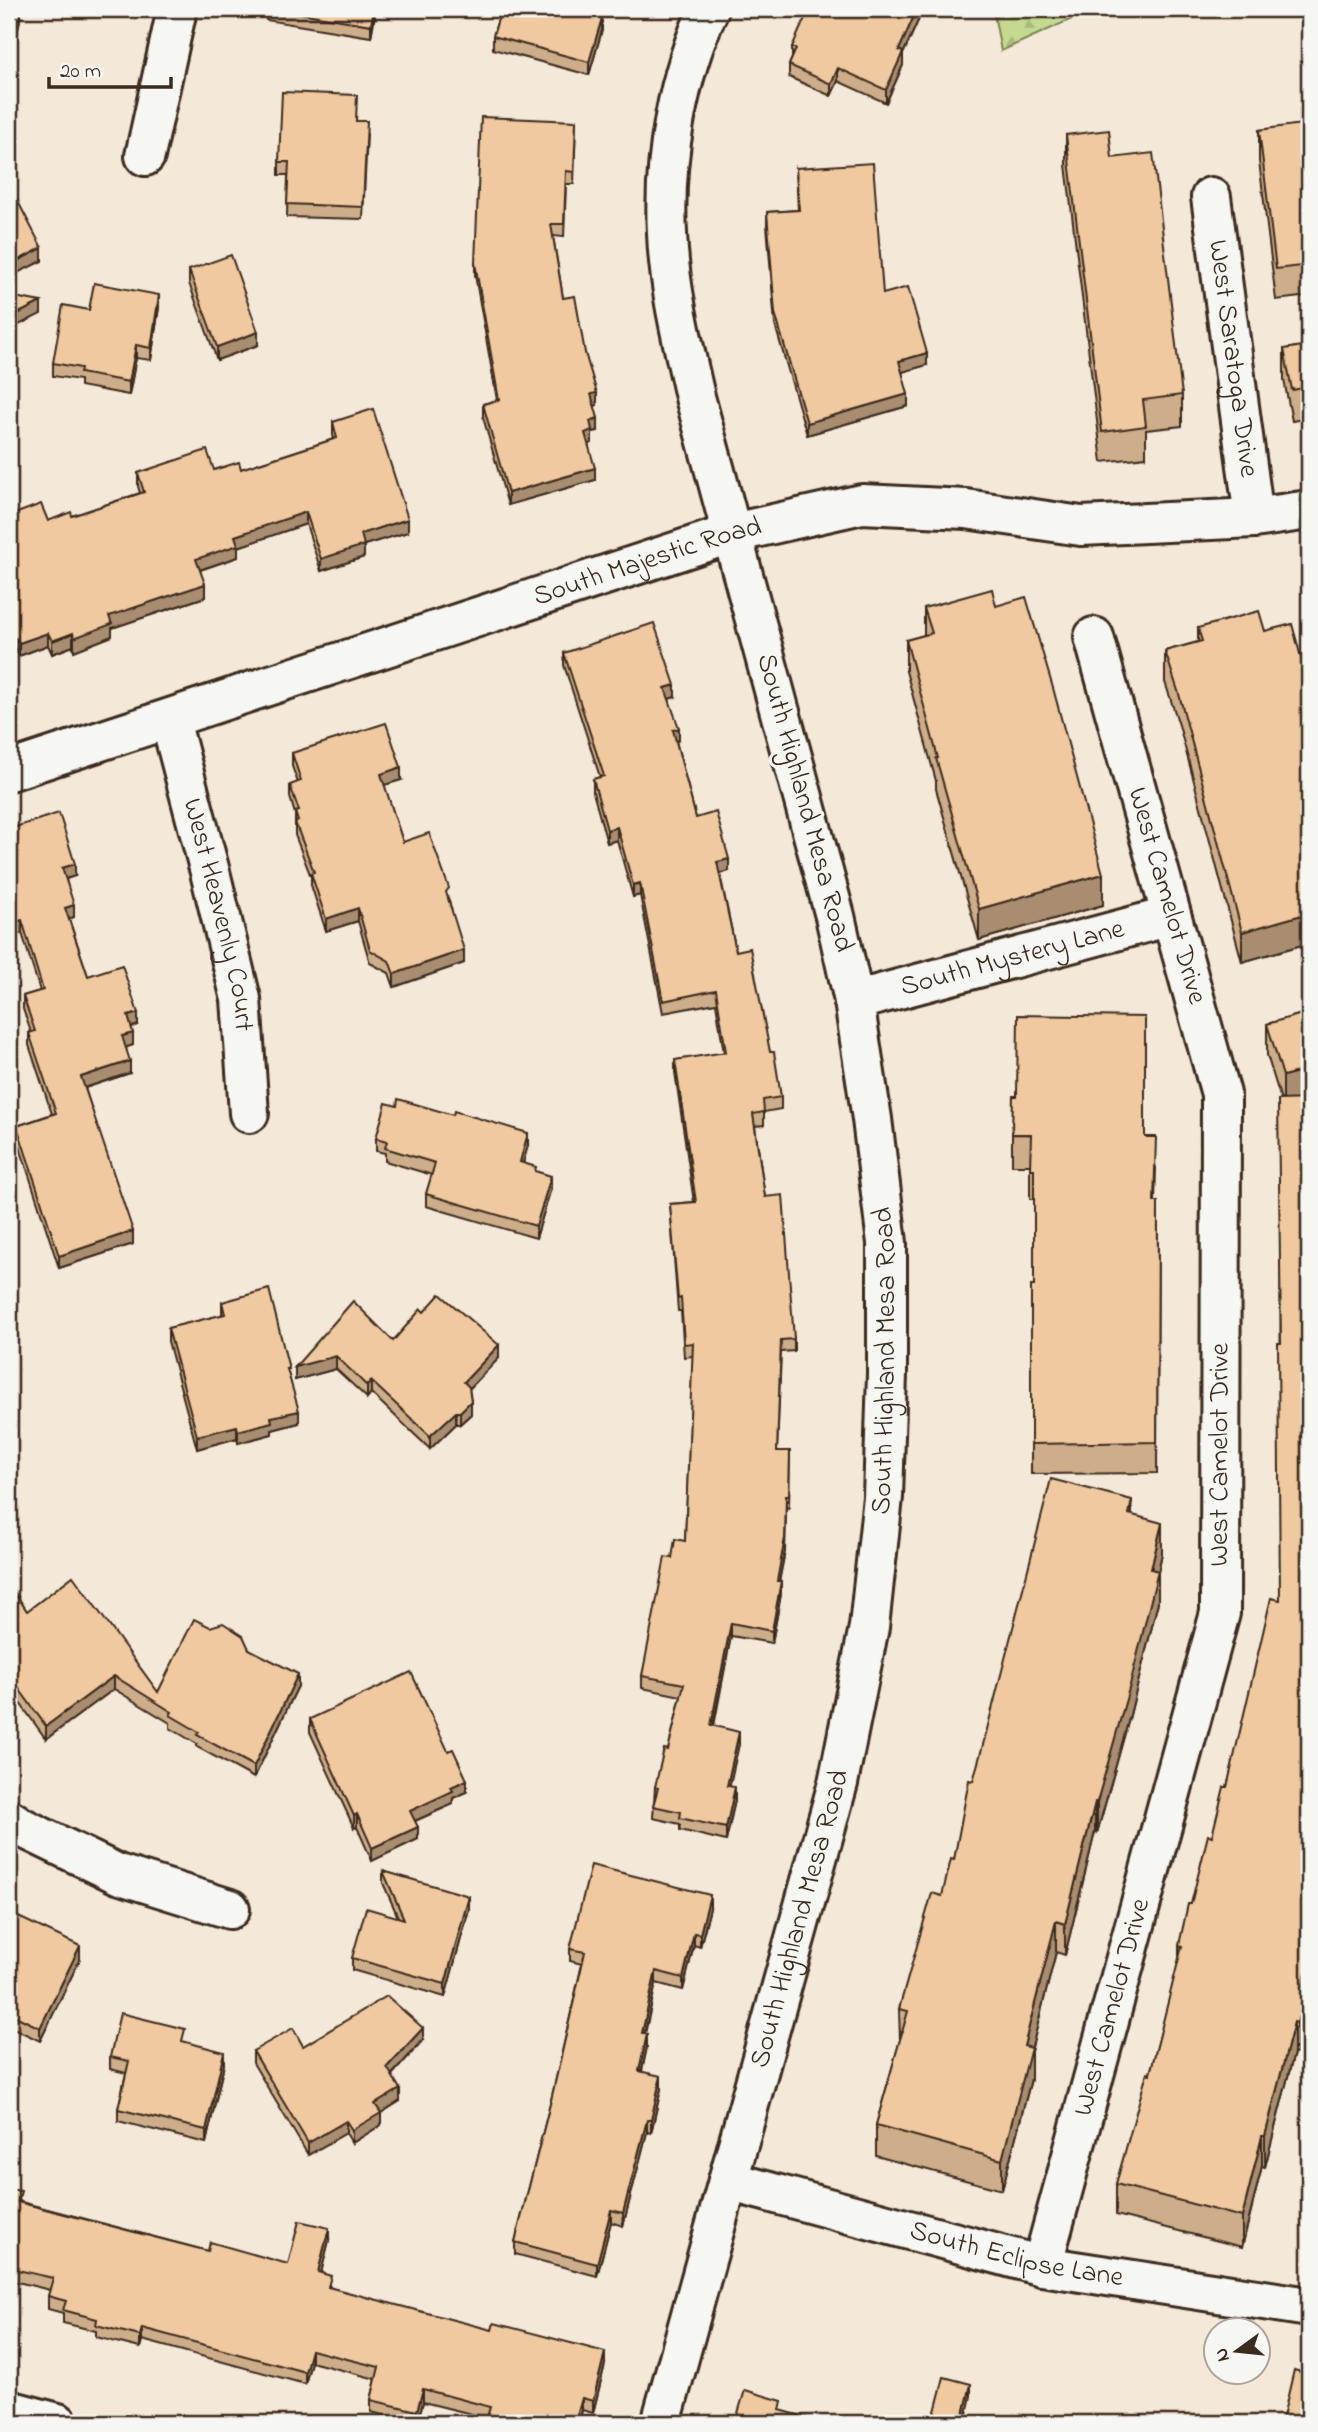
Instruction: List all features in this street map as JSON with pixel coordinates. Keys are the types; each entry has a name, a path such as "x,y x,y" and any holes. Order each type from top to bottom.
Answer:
{"street":[{"path":"145,156 177,9"},
{"name":"South Highland Mesa Road","path":"661,2423 838,1783 869,1627 880,1523 887,1374 887,1243 854,1001 835,916 695,397 677,321 667,233 668,173 676,109 709,9"},
{"name":"West Saratoga Drive","path":"1211,197 1254,518"},
{"name":"South Majestic Road","path":"9,771 733,533 862,503 966,509 1081,526 1254,518 1309,510"},
{"name":"West Camelot Drive","path":"1042,2266 1220,1613 1222,1094 1094,637"},
{"name":"West Heavenly Court","path":"170,720 241,999 249,1113"},
{"name":"South Mystery Lane","path":"854,1001 1171,916"},
{"path":"9,1819 21,1828 118,1874 230,1909"},
{"name":"South Eclipse Lane","path":"727,2181 1042,2266 1309,2307"},
{"path":"9,2410 58,2423"}],"green space":[{"path":"993,9 1094,9 1001,51"}],"building":[{"path":"9,9 20,9 14,37 9,36"},
{"path":"276,9 374,9 371,25"},
{"path":"501,9 582,9 581,12 602,18 589,62 493,36"},
{"path":"809,9 917,9 899,50 903,52 886,90 838,68 831,84 789,65 796,49 792,47"},
{"path":"282,92 357,95 356,121 367,121 363,207 287,204 289,162 279,162"},
{"path":"1309,108 1309,265 1276,269 1259,130 1302,124 1300,109"},
{"path":"481,117 576,121 574,172 566,171 564,224 551,224 563,298 575,296 585,353 597,393 591,394 598,418 590,421 592,430 585,433 595,468 508,493 483,404 499,400 475,263"},
{"path":"1109,130 1112,158 1153,153 1182,395 1143,400 1146,426 1102,432 1066,135"},
{"path":"873,163 883,294 908,287 927,353 899,361 908,394 807,423 775,313 767,212 799,210 796,168"},
{"path":"11,188 42,248 9,265 9,189"},
{"path":"231,255 258,332 217,347 189,270"},
{"path":"94,283 159,295 151,348 136,345 129,382 80,373 81,368 53,363 63,305 89,310"},
{"path":"9,296 41,302 9,318"},
{"path":"1309,345 1309,387 1292,390 1284,349"},
{"path":"373,409 408,519 361,534 364,545 321,559 306,512 235,536 238,545 196,559 205,584 109,616 112,624 74,638 73,633 52,641 48,633 19,643 16,638 9,641 9,516 41,504 48,521 71,512 72,516 144,492 138,473 207,450 214,470 239,462 241,469 337,438 333,422"},
{"path":"992,589 996,606 1026,597 1103,874 979,909 906,640 932,633 924,608"},
{"path":"1259,611 1265,631 1292,624 1309,687 1309,913 1242,932 1179,694 1165,651 1202,641 1198,628"},
{"path":"654,623 675,685 665,688 679,728 673,730 696,818 716,812 729,859 717,862 736,951 750,948 770,1052 774,1052 781,1097 763,1100 764,1112 753,1114 765,1197 783,1195 794,1339 781,1340 777,1451 790,1451 789,1495 786,1495 785,1538 777,1581 781,1581 772,1631 731,1623 711,1725 739,1732 727,1786 735,1787 726,1828 680,1818 681,1812 653,1806 664,1749 668,1750 684,1684 642,1676 665,1557 672,1558 675,1539 685,1541 693,1343 684,1344 670,1204 696,1202 675,1060 726,1052 716,990 663,1001 640,883 633,885 617,827 607,830 593,779 604,776 564,653"},
{"path":"386,723 401,767 381,774 403,842 429,833 449,888 446,892 464,950 394,974 389,961 370,950 358,908 326,919 311,873 314,872 295,822 298,821 295,812 299,811 290,785 301,781 292,753"},
{"path":"59,813 75,864 62,868 74,905 65,908 88,976 122,965 138,1013 128,1016 133,1033 122,1036 130,1061 81,1077 133,1231 59,1256 17,1126 56,1113 29,1033 35,1031 23,996 43,990 22,920 9,924 9,829"},
{"path":"1309,1012 1309,1069 1283,1076 1267,1024"},
{"path":"1018,1015 1145,1017 1145,1137 1156,1137 1154,1202 1158,1202 1157,1442 1031,1444 1034,1169 1030,1169 1031,1134 1012,1134 1013,1096 1017,1096"},
{"path":"398,1099 453,1115 454,1111 528,1133 520,1162 551,1176 536,1226 426,1194 435,1163 385,1148 387,1141 376,1138 386,1103 397,1106"},
{"path":"1309,1099 1309,1959 1303,1985 1307,1986 1297,2023 1294,2022 1242,2217 1116,2184 1147,2073 1150,2074 1182,1946 1179,1945 1188,1904 1191,1904 1208,1835 1212,1836 1224,1787 1227,1787 1271,1598 1280,1600 1278,1100"},
{"path":"269,1289 299,1411 271,1417 272,1422 238,1431 237,1426 197,1436 168,1328 225,1314 222,1302"},
{"path":"440,1294 499,1345 464,1382 469,1387 471,1401 430,1436 371,1381 367,1386 336,1356 295,1367 353,1301 393,1341 421,1309 424,1312"},
{"path":"1051,1479 1132,1500 1129,1514 1162,1523 1151,1569 1158,1571 1130,1685 1095,1802 1065,1924 1056,1921 1024,2046 1031,2048 1002,2160 876,2125 908,2011 899,2009 932,1893 942,1896 951,1859 954,1860 969,1780 973,1781 984,1741"},
{"path":"73,1576 158,1692 194,1619 210,1627 223,1623 243,1636 249,1649 298,1674 254,1766 197,1735 199,1732 170,1715 172,1712 114,1676 46,1726 9,1675 9,1584 27,1611"},
{"path":"411,1672 448,1751 453,1749 467,1780 451,1787 453,1791 410,1811 418,1827 372,1848 357,1814 354,1816 310,1719"},
{"path":"591,1865 710,1895 700,1934 694,1933 683,1978 656,1971 642,2033 647,2034 639,2071 661,2076 651,2120 647,2120 623,2213 611,2210 597,2264 515,2242 585,1952 570,1949"},
{"path":"383,1871 469,1896 445,1984 352,1958 366,1908 404,1919"},
{"path":"9,1907 14,1910 12,1914 80,1946 40,2028 9,2013"},
{"path":"387,1996 423,2028 387,2067 400,2089 375,2104 381,2113 352,2130 346,2121 308,2143 253,2051 293,2028 303,2046"},
{"path":"120,2013 185,2029 182,2041 224,2052 206,2130 118,2109 129,2061 110,2057"},
{"path":"9,2189 21,2191 18,2202 208,2251 210,2242 288,2264 299,2221 329,2228 318,2272 331,2276 328,2287 492,2330 494,2323 605,2352 593,2401 582,2398 575,2423 523,2423 488,2414 490,2407 423,2389 417,2411 371,2400 379,2367 311,2350 305,2372 142,2328 140,2336 96,2325 97,2319 63,2310 66,2301 48,2296 53,2278 9,2268"},
{"path":"1294,2370 1309,2374 1309,2423 1283,2417"},
{"path":"944,2377 971,2384 962,2423 932,2423"},
{"path":"745,2390 782,2401 780,2410 827,2423 735,2423"}]}
